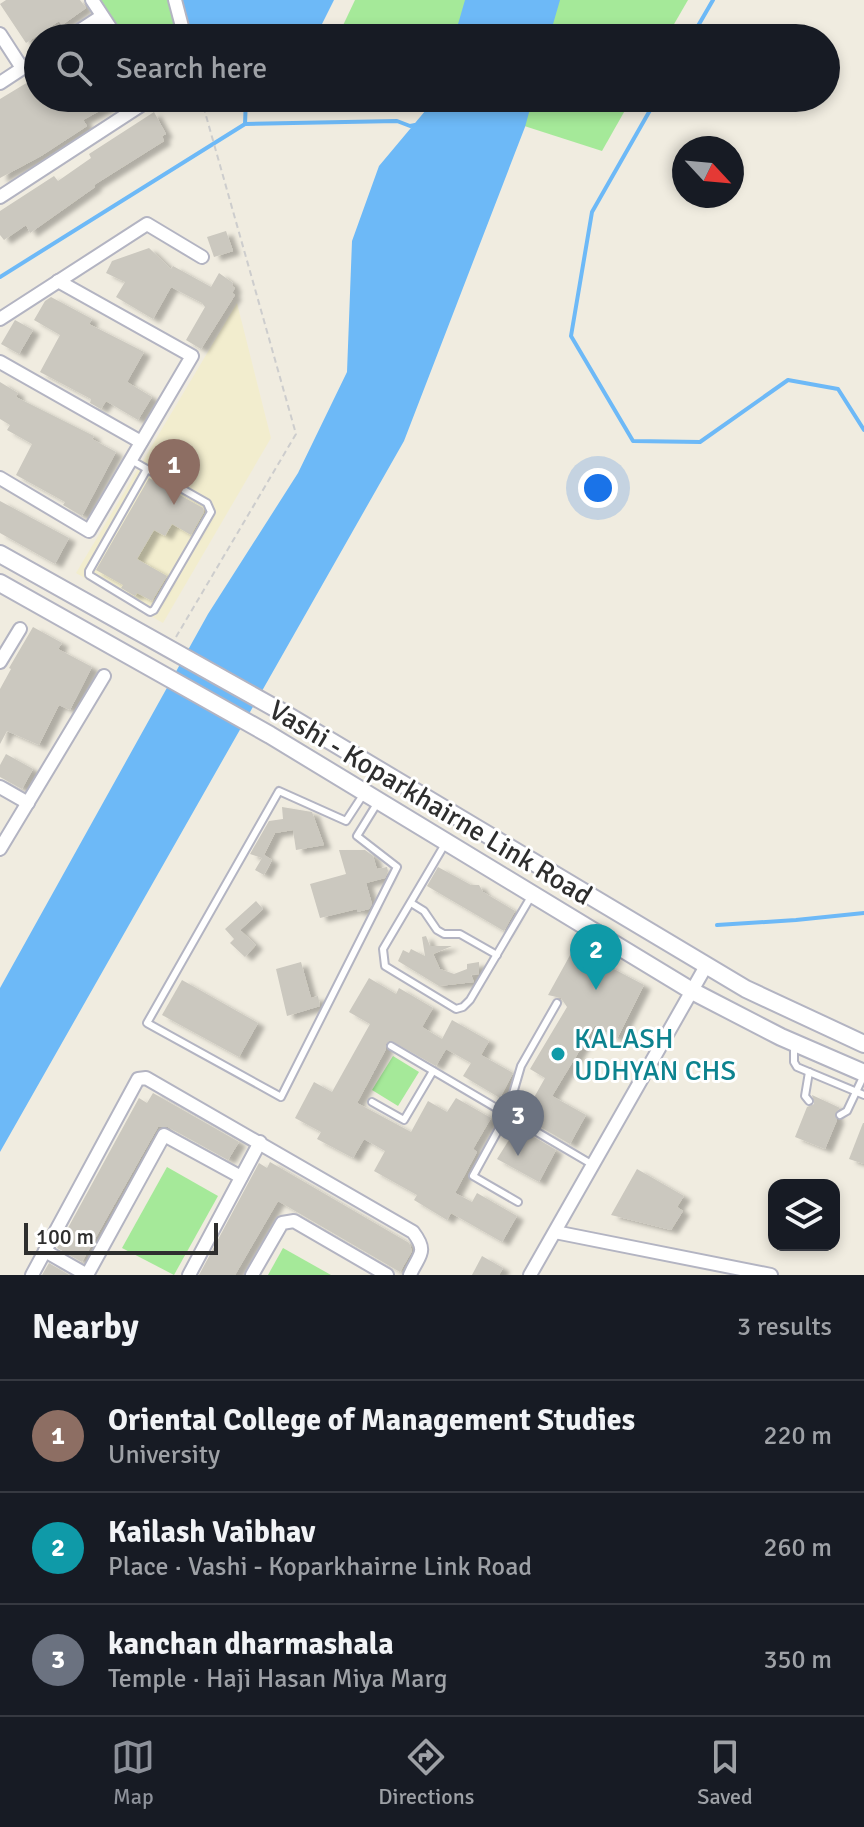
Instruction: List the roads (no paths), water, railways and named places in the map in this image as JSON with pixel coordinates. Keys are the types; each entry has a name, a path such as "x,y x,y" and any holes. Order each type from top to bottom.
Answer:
{"main road":[{"name":"Vashi - Koparkhairne Link Road","path":"0,554 268,704 706,966 792,1012 864,1044"},
{"name":"Vashi - Koparkhairne Link Road","path":"0,583 255,727 692,991 794,1043 864,1074"}],"street":[{"path":"92,0 107,24"},
{"path":"175,0 181,24"},
{"path":"90,24 102,16"},
{"path":"0,34 22,68 0,83"},
{"path":"0,197 131,112"},
{"path":"0,319 147,224 202,257"},
{"path":"0,478 89,531 192,356 58,281"},
{"path":"0,362 141,442"},
{"path":"0,662 20,629"},
{"path":"0,849 104,676"},
{"path":"0,787 28,803"},
{"path":"530,1275 706,966"},
{"path":"32,1275 138,1079 153,1080 413,1232 422,1244 422,1251 410,1275"},
{"path":"45,1251 87,1275 164,1135 241,1177"},
{"path":"189,1275 260,1142"},
{"path":"252,1275 282,1223 288,1220 387,1275"},
{"path":"555,1232 729,1271 771,1275"}],"lane":[{"path":"131,460 147,469 207,503 211,512 150,612 89,575 147,469"},
{"path":"279,791 346,821 371,798 357,836 397,867 281,1097 147,1023 279,791"},
{"path":"445,844 383,949 383,960 385,966 456,1009 470,1000 532,895"},
{"path":"411,903 424,911 437,930 444,934 460,934 497,955"},
{"path":"518,1202 473,1176 507,1114 521,1066 557,1003"},
{"path":"794,1043 795,1065 860,1093"},
{"path":"391,1046 593,1165"},
{"path":"372,1102 404,1120 433,1071"},
{"path":"809,1072 805,1096 809,1101"},
{"path":"840,1115 847,1111 860,1093 864,1074"}],"water":[{"path":"170,0 334,0 322,24 178,24"},
{"path":"465,0 560,0 553,24 458,24"},
{"path":"424,112 529,112 404,441 0,1152 0,988 208,614 298,473 347,372 352,241 379,166"}],"waterway":[{"path":"699,24 713,0"},
{"path":"245,112 245,124"},
{"path":"649,112 592,212 571,336 633,441 700,442 788,380 838,389 864,430"},
{"path":"0,277 245,124 397,121 415,125"},
{"path":"717,925 864,913"}],"place":[{"name":"Oriental College of Management Studies","path":"174,505"},
{"name":"Kailash Vaibhav","path":"596,990"},
{"name":"KALASH UDHYAN CHS","path":"558,1054"},
{"name":"kanchan dharmashala","path":"518,1156"}]}
